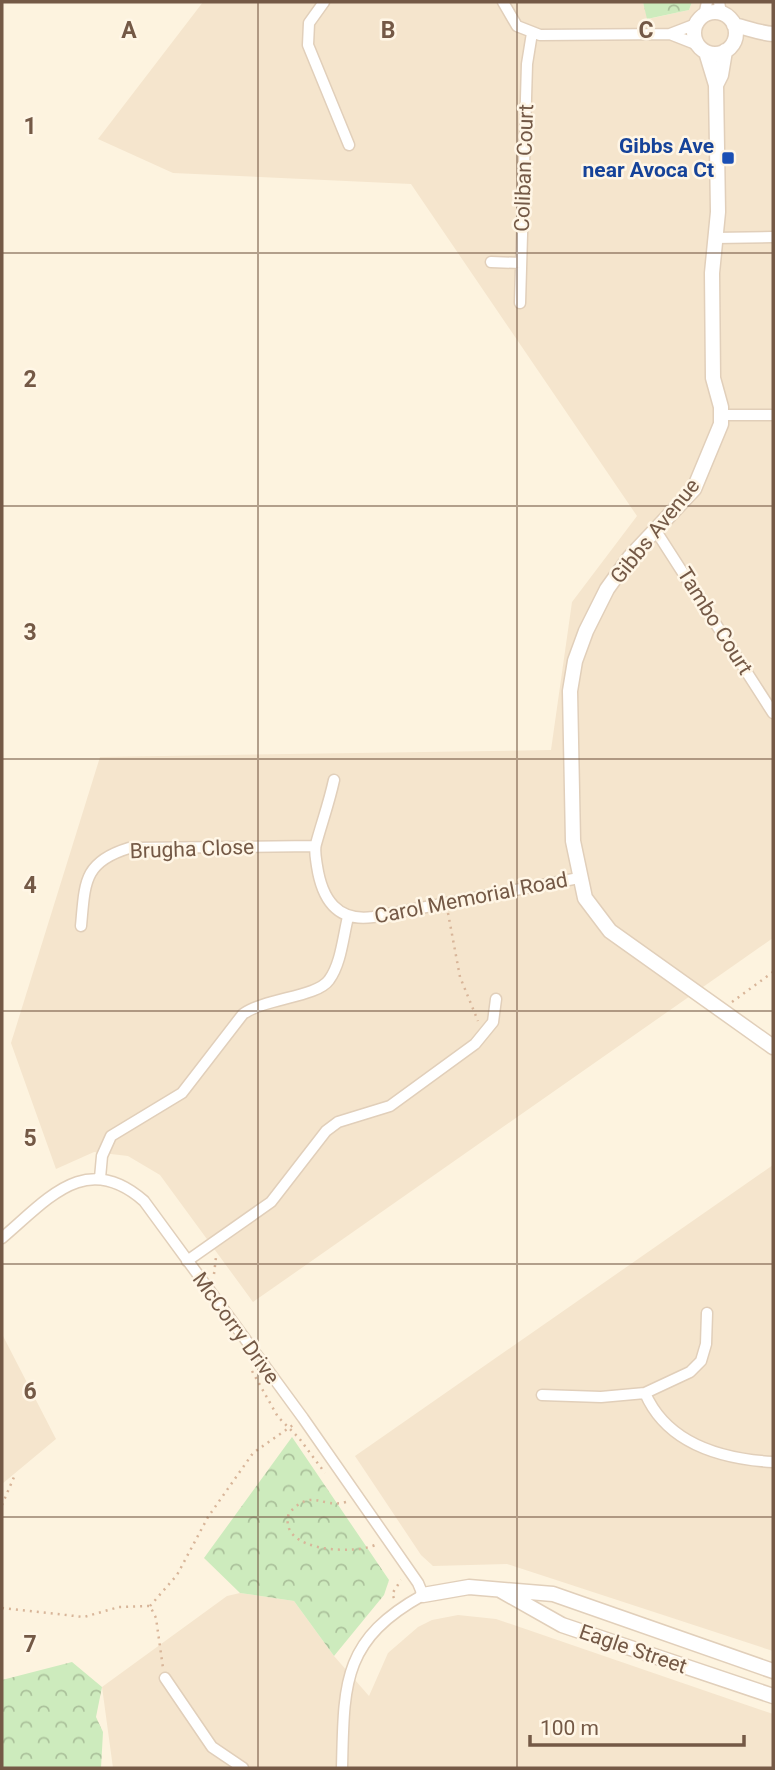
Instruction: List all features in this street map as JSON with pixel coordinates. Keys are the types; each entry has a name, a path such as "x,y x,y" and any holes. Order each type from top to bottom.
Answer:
{"street":[{"path":"324,2 309,23 307,35 349,145"},
{"path":"503,2 517,26 532,33 670,34 702,48 729,46 767,34"},
{"path":"670,34 702,14 720,7 734,25 767,34"},
{"path":"702,14 694,35 702,48"},
{"path":"729,46 734,25"},
{"name":"Coliban Court","path":"520,303 527,64 532,33"},
{"name":"Gibbs Avenue","path":"716,85 729,46"},
{"name":"Gibbs Avenue","path":"702,48 716,85 713,378 721,415 706,466 694,489 630,557 607,589 586,631 575,661 570,691 573,841 585,898 610,930 773,1047"},
{"path":"715,238 773,237"},
{"path":"491,262 521,263"},
{"path":"721,415 773,415"},
{"name":"Tambo Court","path":"656,531 773,713"},
{"path":"315,846 324,826 334,780"},
{"name":"Carol Memorial Road","path":"315,846 324,895 335,909 348,917 373,917 579,878"},
{"name":"Brugha Close","path":"81,926 84,887 91,871 104,856 129,848 315,846"},
{"path":"2,1238 69,1184 100,1178 102,1156 111,1136 182,1093 243,1014 256,1005 316,991 328,982 348,917"},
{"path":"187,1261 271,1202 327,1131 338,1122 390,1106 475,1044 489,1030 496,999"},
{"name":"McCorry Drive","path":"100,1178 118,1182 144,1201 303,1418 423,1595"},
{"path":"542,1395 601,1397 645,1393 690,1372 701,1361 706,1345 707,1313"},
{"path":"645,1393 654,1415 676,1435 722,1454 773,1462"},
{"name":"Eagle Street","path":"342,1768 345,1693 355,1658 369,1634 400,1608 423,1595 469,1587 553,1594 773,1671"},
{"name":"Eagle Street","path":"499,1590 562,1625 773,1696"},
{"path":"164,1678 212,1747 243,1768"}],"path":[{"path":"446,903 460,976 476,1020 489,1030"},
{"path":"721,1011 773,972"},
{"path":"219,1281 212,1266 214,1258 222,1252"},
{"path":"246,1363 288,1428 330,1481"},
{"path":"2,1608 84,1617 119,1607 150,1606 177,1575 208,1517 253,1453 303,1418"},
{"path":"2,1505 15,1477"},
{"path":"338,1491 346,1502 335,1504 312,1498 294,1508 287,1521 292,1536 310,1545 361,1549 377,1544 383,1552"},
{"path":"400,1608 392,1594 402,1578"},
{"path":"150,1606 156,1618 164,1678"}],"shaded area":[{"path":"203,2 643,2 648,19 689,10 692,2 773,2 773,938 253,1302 160,1175 128,1156 94,1152 56,1169 11,1043 100,757 551,750 572,602 637,516 411,184 173,173 98,139"},
{"path":"773,1165 773,1651 507,1564 433,1566 421,1555 355,1456"},
{"path":"2,1334 56,1439 2,1484"},
{"path":"240,1593 294,1601 334,1656 369,1696 388,1653 418,1627 432,1620 458,1615 496,1619 773,1714 773,1768 113,1768 102,1687 227,1596"}],"green space":[{"path":"643,2 692,2 689,10 647,19"},
{"path":"292,1437 389,1580 384,1595 334,1656 294,1601 240,1593 204,1558"},
{"path":"72,1662 102,1687 96,1717 103,1732 101,1768 2,1768 2,1680"}],"place":[{"name":"Gibbs Ave near Avoca Ct","path":"728,158"}]}
